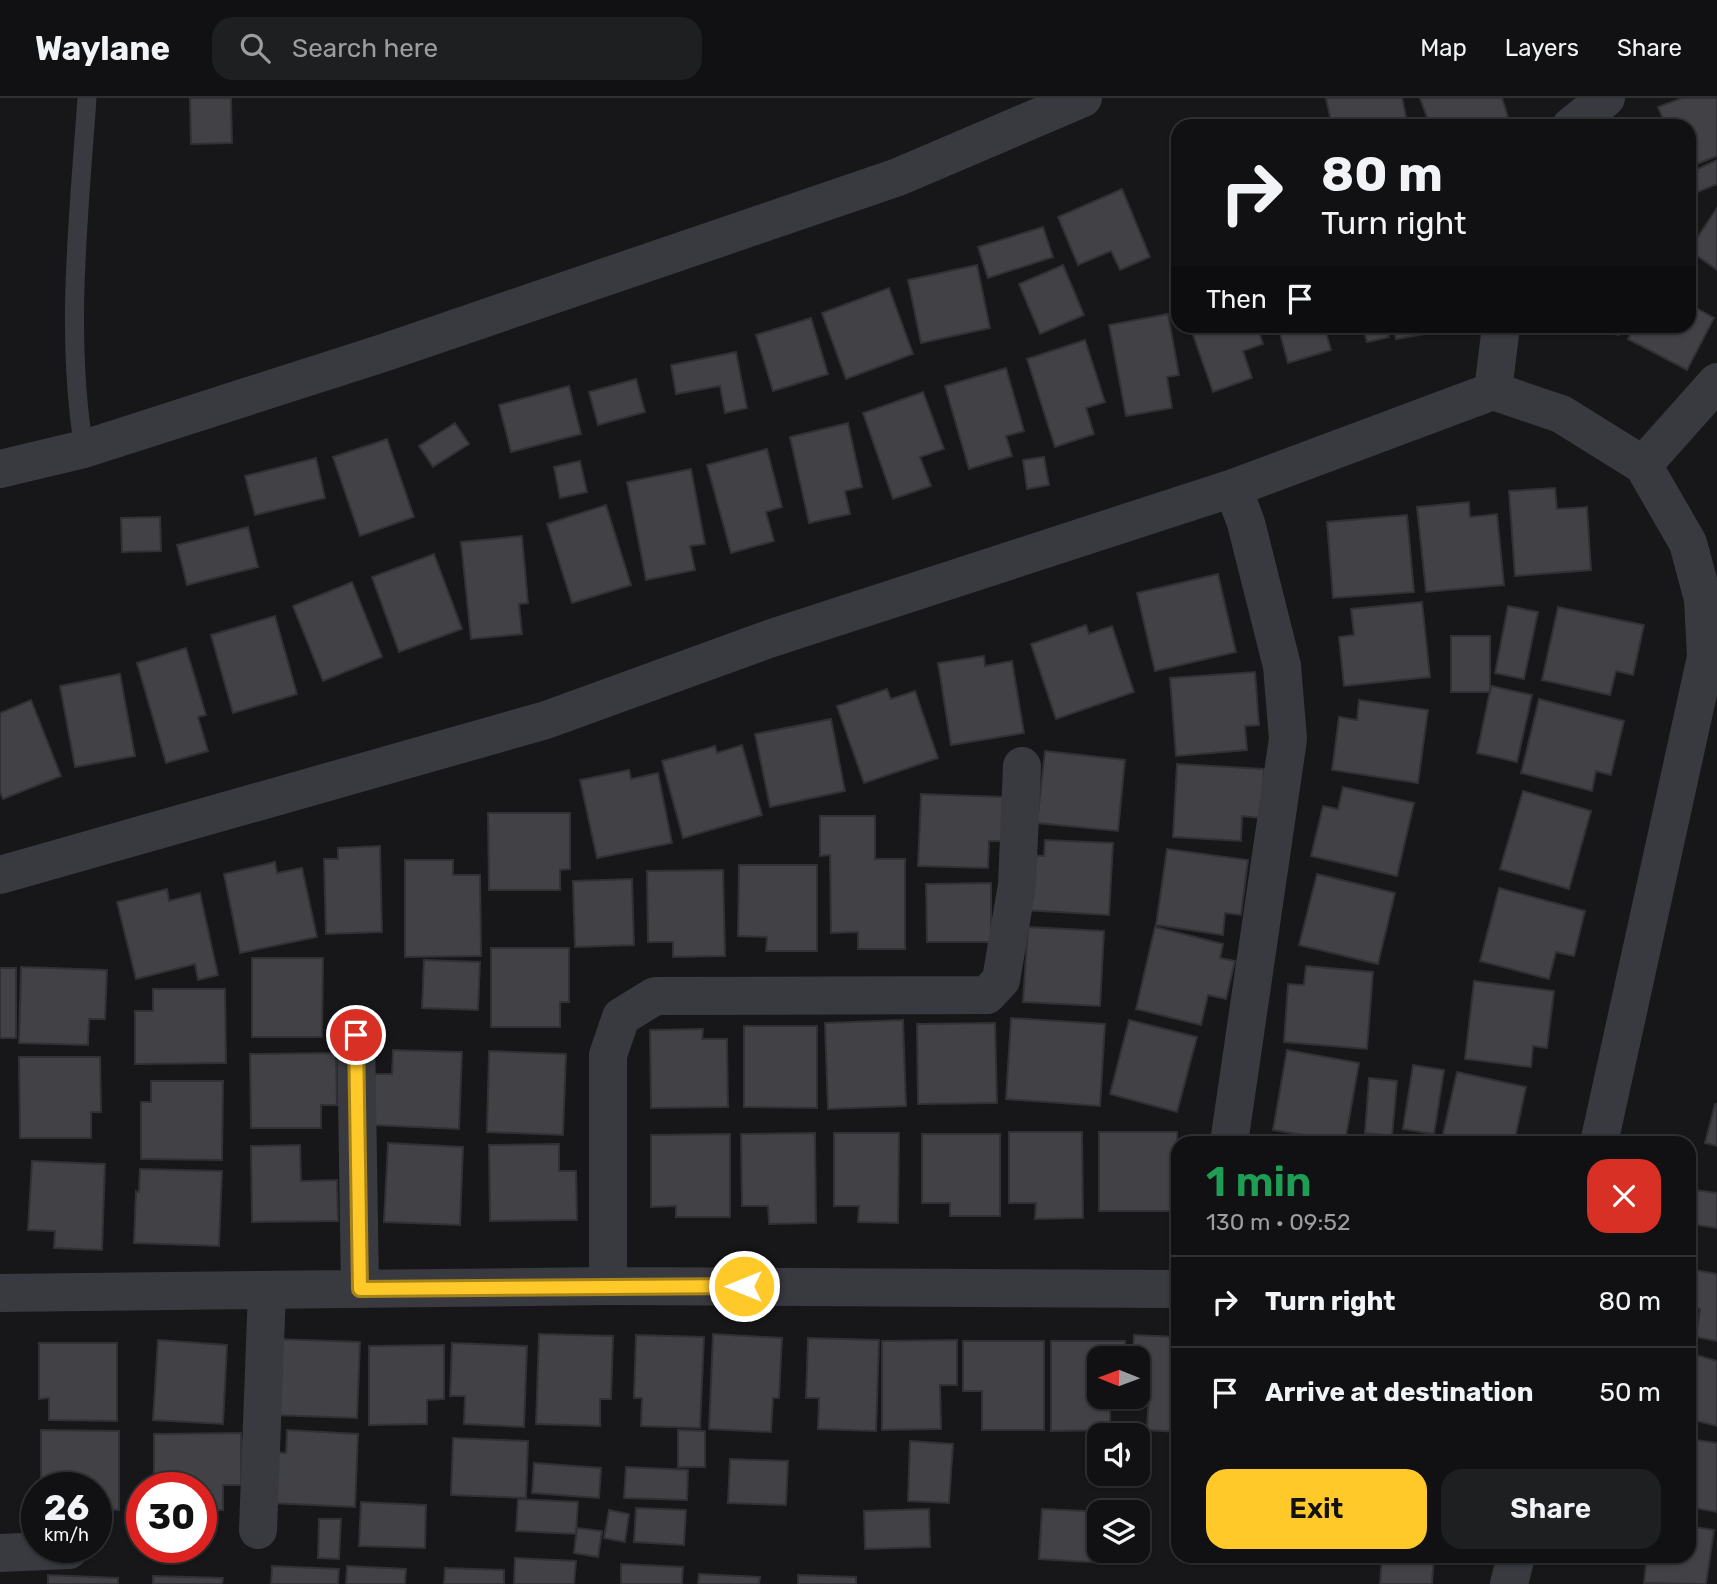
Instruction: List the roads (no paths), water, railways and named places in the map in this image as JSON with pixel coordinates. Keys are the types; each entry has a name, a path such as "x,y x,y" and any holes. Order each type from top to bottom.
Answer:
{"street":[{"path":"0,469 84,449 383,353 898,177 1083,98"},
{"path":"1580,119 1606,98"},
{"path":"1493,391 1500,333"},
{"path":"1643,465 1717,382"},
{"path":"0,875 546,720 766,640 1233,488 1493,391 1561,414 1643,465 1688,543 1703,599 1706,657 1601,1136"},
{"path":"1230,1136 1288,739 1282,666 1246,523 1233,488"},
{"path":"608,1286 608,1055 621,1017 655,996 987,995 1001,980 1017,885 1022,766"},
{"path":"356,1035 360,1289"},
{"path":"0,1293 608,1286 1171,1289"},
{"path":"258,1531 267,1290"},
{"path":"0,1553 21,1552"},
{"path":"1509,1584 1514,1563"}],"lane":[{"path":"84,449 76,405 75,279 87,98"}]}
